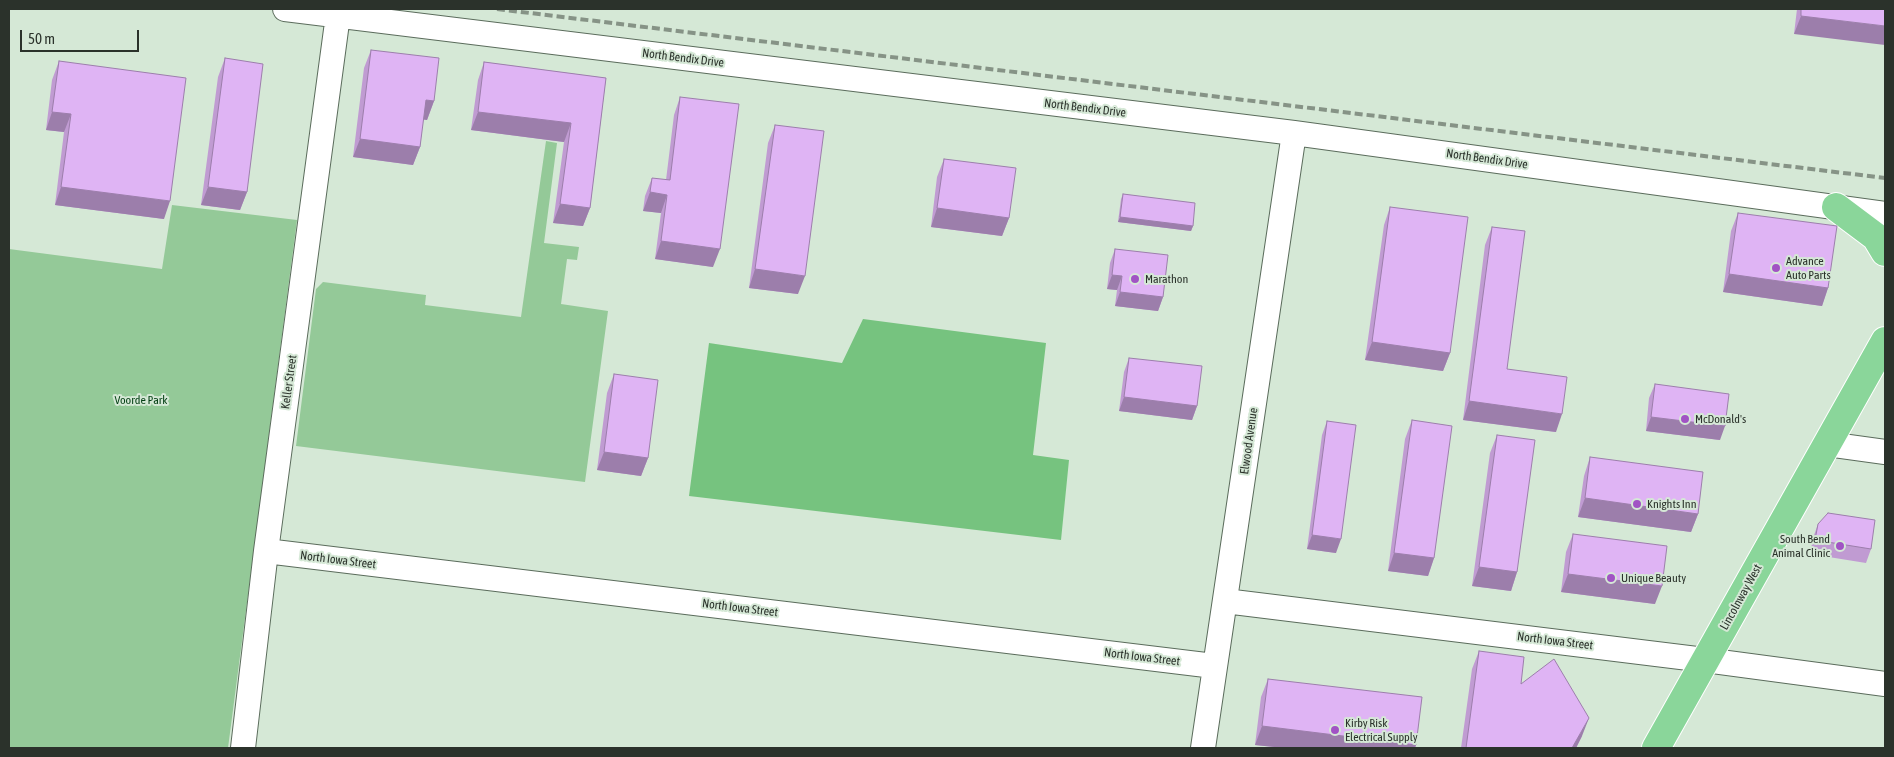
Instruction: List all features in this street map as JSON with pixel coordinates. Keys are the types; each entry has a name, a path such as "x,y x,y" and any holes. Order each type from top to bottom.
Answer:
{"main road":[{"path":"1836,207 1876,237 1885,252"},
{"name":"Lincolnway West","path":"1656,748 1885,341"}],"street":[{"name":"North Bendix Drive","path":"285,9 1294,133 1885,214"},
{"name":"Keller Street","path":"243,748 266,551 338,15"},
{"name":"Elwood Avenue","path":"1203,748 1294,133"},
{"path":"1827,444 1885,452"},
{"name":"North Iowa Street","path":"266,551 1214,666"},
{"name":"North Iowa Street","path":"1225,601 1885,684"}],"green space":[{"path":"546,141 557,143 544,243 579,247 577,260 567,259 561,304 608,311 585,482 296,446 316,289 323,282 426,295 425,305 521,317"},
{"name":"Voorde Park","path":"172,205 297,220 228,748 9,748 9,249 162,269"},
{"path":"863,319 1046,343 1033,455 1069,460 1061,540 689,496 709,343 842,363"}],"building":[{"path":"1801,9 1885,9 1885,26 1801,16"},
{"path":"371,50 439,58 434,101 426,100 420,147 360,139"},
{"path":"225,58 263,64 247,192 208,187"},
{"path":"59,61 186,78 170,201 61,187 71,114 52,112"},
{"path":"484,62 606,78 590,208 560,204 571,123 478,112"},
{"path":"680,97 739,104 720,249 661,241 667,195 650,192 652,178 670,180"},
{"path":"775,125 824,131 805,276 755,269"},
{"path":"944,159 1016,168 1009,218 937,208"},
{"path":"1123,194 1195,203 1193,226 1120,217"},
{"path":"1390,207 1468,217 1450,353 1372,342"},
{"name":"Advance Auto Parts","path":"1738,213 1837,226 1828,288 1729,274"},
{"path":"1492,227 1525,231 1507,369 1567,377 1562,414 1469,401"},
{"path":"1115,249 1168,255 1163,297 1120,292 1122,276 1112,275"},
{"path":"1129,358 1202,366 1197,406 1124,397"},
{"path":"614,374 658,380 648,458 604,452"},
{"path":"1655,384 1729,394 1725,426 1651,417"},
{"path":"1412,420 1452,426 1434,558 1394,553"},
{"path":"1327,421 1356,425 1341,539 1312,535"},
{"path":"1497,435 1535,440 1517,572 1479,567"},
{"path":"1590,457 1703,472 1698,514 1585,498"},
{"path":"1828,513 1875,520 1871,549 1815,540 1818,524"},
{"path":"1573,534 1667,546 1662,586 1568,574"},
{"path":"1479,651 1524,657 1521,684 1554,659 1589,718 1572,748 1466,748"},
{"path":"1268,679 1422,697 1416,745 1262,726"}],"railway":[{"path":"497,9 1885,178"}],"place":[{"name":"Advance Auto Parts","path":"1776,268"},
{"name":"Marathon","path":"1135,279"},
{"name":"McDonald's","path":"1685,419"},
{"name":"Knights Inn","path":"1637,504"},
{"name":"South Bend Animal Clinic","path":"1840,546"},
{"name":"Unique Beauty","path":"1611,578"},
{"name":"Kirby Risk Electrical Supply","path":"1335,730"}]}
